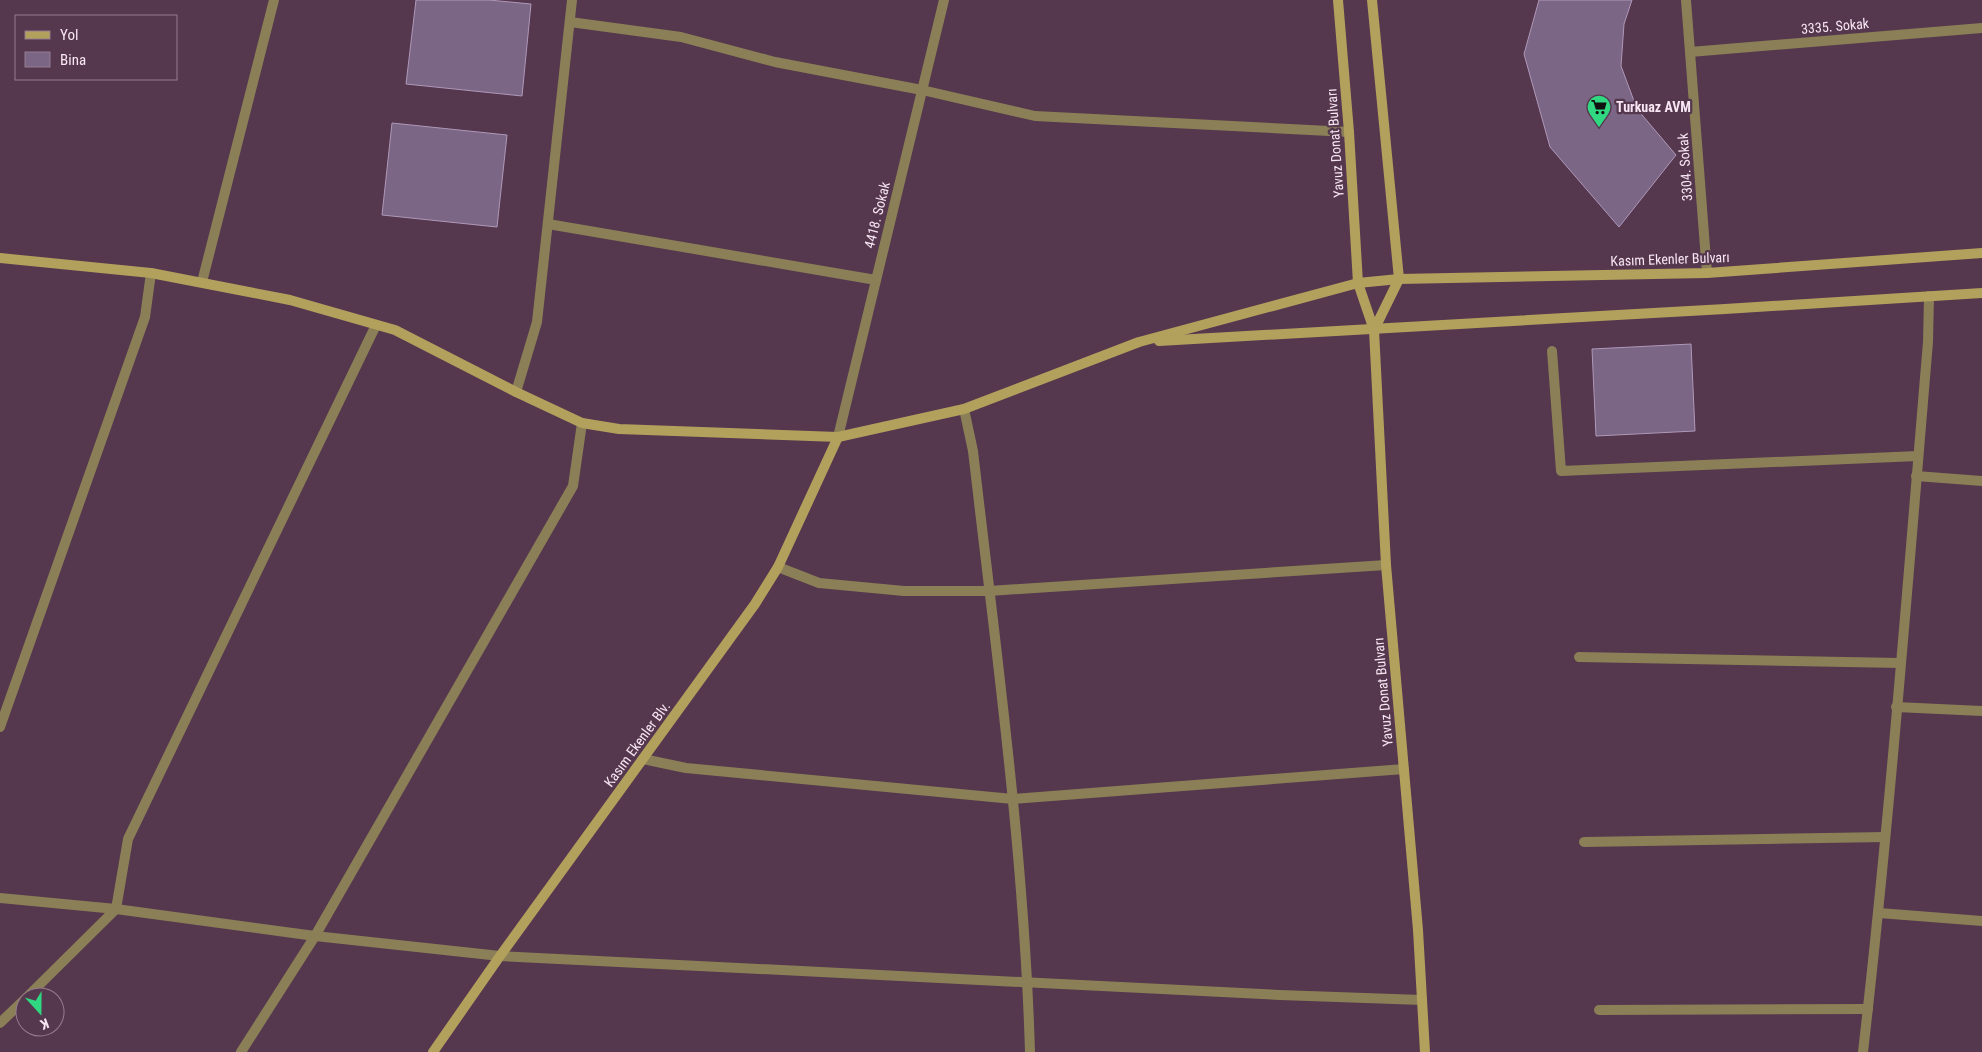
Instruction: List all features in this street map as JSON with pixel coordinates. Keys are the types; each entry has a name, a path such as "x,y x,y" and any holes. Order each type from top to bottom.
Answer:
{"street":[{"path":"202,282 274,0"},
{"path":"516,392 537,322 572,0"},
{"name":"4418. Sokak","path":"838,437 944,0"},
{"name":"Yavuz Donat Bulvarı","path":"1338,0 1349,132 1358,283 1374,330 1386,565 1418,930 1425,1052"},
{"path":"1372,0 1398,279 1374,330"},
{"name":"3304. Sokak","path":"1686,0 1707,273"},
{"path":"570,22 681,37 775,62 922,90 1035,116 1349,132"},
{"name":"3335. Sokak","path":"1690,52 1982,28"},
{"path":"548,224 876,280"},
{"name":"Kasım Ekenler Bulvarı","path":"1139,342 1358,283 1398,279 1707,273 1982,253"},
{"path":"0,258 151,272 290,300 395,330 516,392 582,422 619,429 838,437 964,409 1139,342 1374,330 1982,293"},
{"path":"0,727 145,317 151,272"},
{"path":"1863,1052 1879,913 1928,342 1928,296"},
{"path":"37,987 116,910 128,839 376,325"},
{"path":"1552,351 1560,471 1918,456"},
{"path":"964,409 973,451 1013,799 1028,983 1030,1052"},
{"path":"241,1052 315,936 573,486 582,422"},
{"name":"Kasım Ekenler Blv.","path":"433,1052 500,956 755,604 778,567 838,437"},
{"path":"1916,476 1982,481"},
{"path":"778,567 819,583 904,591 989,591 1386,565"},
{"path":"1579,657 1900,663"},
{"path":"1896,707 1982,712"},
{"path":"643,759 686,768 1013,799 1404,769"},
{"path":"1584,842 1885,837"},
{"path":"0,898 500,956 1028,983 1422,1000"},
{"path":"1879,913 1982,921"},
{"path":"0,1023 15,1009"},
{"path":"1598,1010 1868,1009"}],"building":[{"path":"416,0 489,0 531,4 522,96 406,84"},
{"name":"Turkuaz AVM","path":"1539,0 1632,0 1624,24 1621,66 1637,109 1676,155 1619,227 1550,147 1524,54"},
{"path":"392,123 507,135 497,227 382,215"},
{"path":"1691,344 1695,431 1596,436 1592,349"}],"place":[{"name":"Turkuaz AVM","path":"1599,128"}]}
